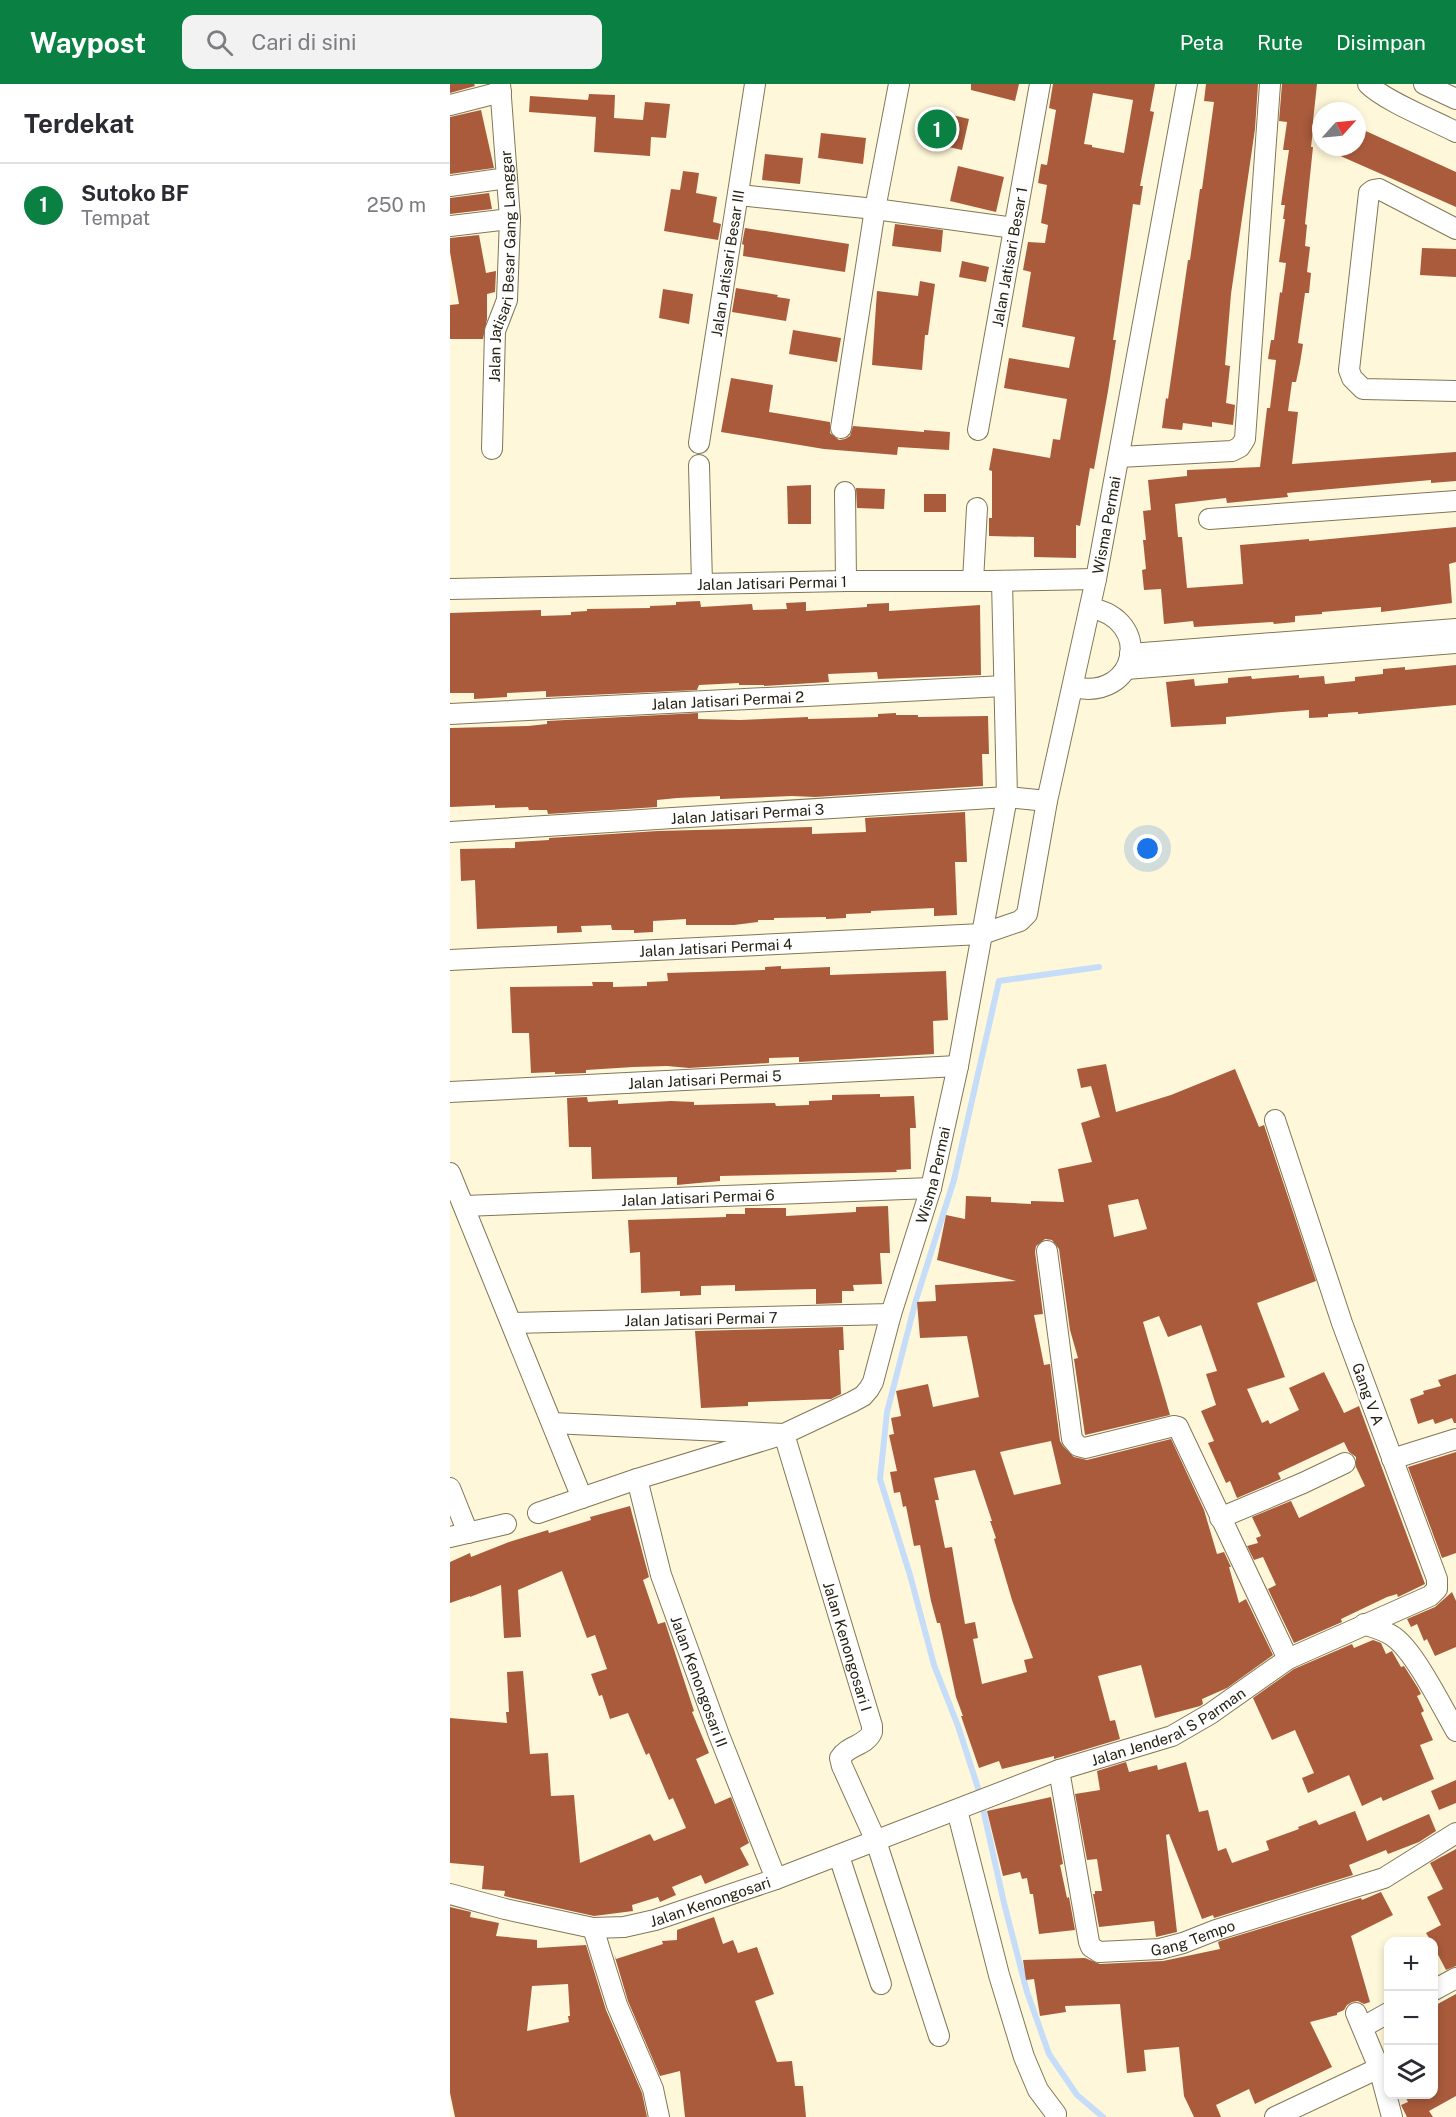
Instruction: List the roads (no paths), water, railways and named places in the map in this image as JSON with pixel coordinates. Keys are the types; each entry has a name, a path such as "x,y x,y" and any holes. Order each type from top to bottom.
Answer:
{"street":[{"name":"Jalan Jatisari Besar III","path":"699,443 755,84"},
{"path":"841,428 875,209 899,84"},
{"name":"Jalan Jatisari Besar 1","path":"978,430 1040,84"},
{"name":"Wisma Permai","path":"982,934 1020,921 1027,914 1047,801 1096,579 1187,84"},
{"path":"1119,457 1232,451 1240,447 1245,439 1270,84"},
{"path":"1368,84 1402,105 1456,132"},
{"path":"1424,84 1456,99"},
{"path":"450,105 500,88"},
{"name":"Jalan Jatisari Besar Gang Langgar","path":"492,448 495,331 507,300 510,219 500,88"},
{"path":"450,186 507,178"},
{"path":"1456,229 1379,189 1373,189 1369,193 1349,370 1357,384 1363,389 1456,391"},
{"path":"739,195 875,209 1014,228"},
{"path":"450,226 510,219"},
{"path":"699,465 702,584"},
{"path":"844,492 846,581"},
{"path":"1209,519 1456,501"},
{"path":"973,581 976,508"},
{"name":"Jalan Jatisari Permai 1","path":"450,589 846,581 1096,579"},
{"name":"Wisma Permai","path":"538,1514 637,1479 784,1434 863,1396 873,1382 891,1314 931,1188 958,1066 1007,796 1002,581"},
{"path":"1073,687 1088,690 1103,688 1116,680 1128,661 1130,640 1120,622 1104,610 1090,608"},
{"path":"1353,644 1456,629"},
{"path":"1128,661 1353,644 1456,643"},
{"name":"Jalan Jatisari Permai 2","path":"450,714 1004,686"},
{"name":"Jalan Jatisari Permai 3","path":"450,832 1007,796 1047,801"},
{"name":"Jalan Jatisari Permai 4","path":"450,960 982,934"},
{"name":"Jalan Jatisari Permai 5","path":"450,1086 958,1066"},
{"name":"Gang V A","path":"1275,1120 1342,1323 1438,1584 1430,1596 1364,1624"},
{"path":"450,1173 582,1498"},
{"name":"Jalan Jatisari Permai 6","path":"464,1206 931,1188"},
{"path":"1047,1251 1072,1439 1078,1446 1085,1448 1176,1426 1180,1430 1288,1659"},
{"name":"Jalan Jatisari Permai 7","path":"512,1323 891,1314"},
{"path":"552,1423 784,1434"},
{"name":"Jalan Kenongosari I","path":"784,1434 872,1726 871,1736 848,1749 840,1758 876,1841"},
{"path":"1392,1459 1456,1439"},
{"path":"1220,1518 1345,1463"},
{"name":"Jalan Kenongosari II","path":"637,1479 661,1575 719,1735 776,1879"},
{"path":"450,1488 459,1535 506,1524"},
{"path":"1364,1624 1395,1637 1404,1646 1419,1667 1456,1731"},
{"name":"Jalan Jenderal S Parman","path":"959,1810 1059,1770 1172,1736 1210,1714 1288,1659 1364,1624"},
{"name":"Gang Tempo","path":"1059,1770 1089,1942 1091,1947 1100,1952 1160,1949 1384,1878 1456,1833"},
{"path":"959,1810 999,1975 1024,2056 1038,2090 1056,2114"},
{"name":"Jalan Kenongosari","path":"450,1894 505,1909 593,1928 624,1927 641,1924 776,1879 959,1810"},
{"path":"876,1841 939,2036"},
{"path":"839,1856 881,1984"},
{"path":"593,1928 618,2005 653,2089 658,2117"},
{"path":"1438,1988 1456,1978"},
{"path":"1384,2014 1359,2020 1379,2068 1392,2117"},
{"path":"1275,2117 1379,2068"}],"waterway":[{"path":"1099,967 999,981 954,1180 916,1300 887,1412 880,1479 910,1575 934,1665 958,1726 979,1791 1027,1992 1049,2054 1077,2095 1103,2117"}],"place":[{"name":"Sutoko BF","path":"937,129"}]}
